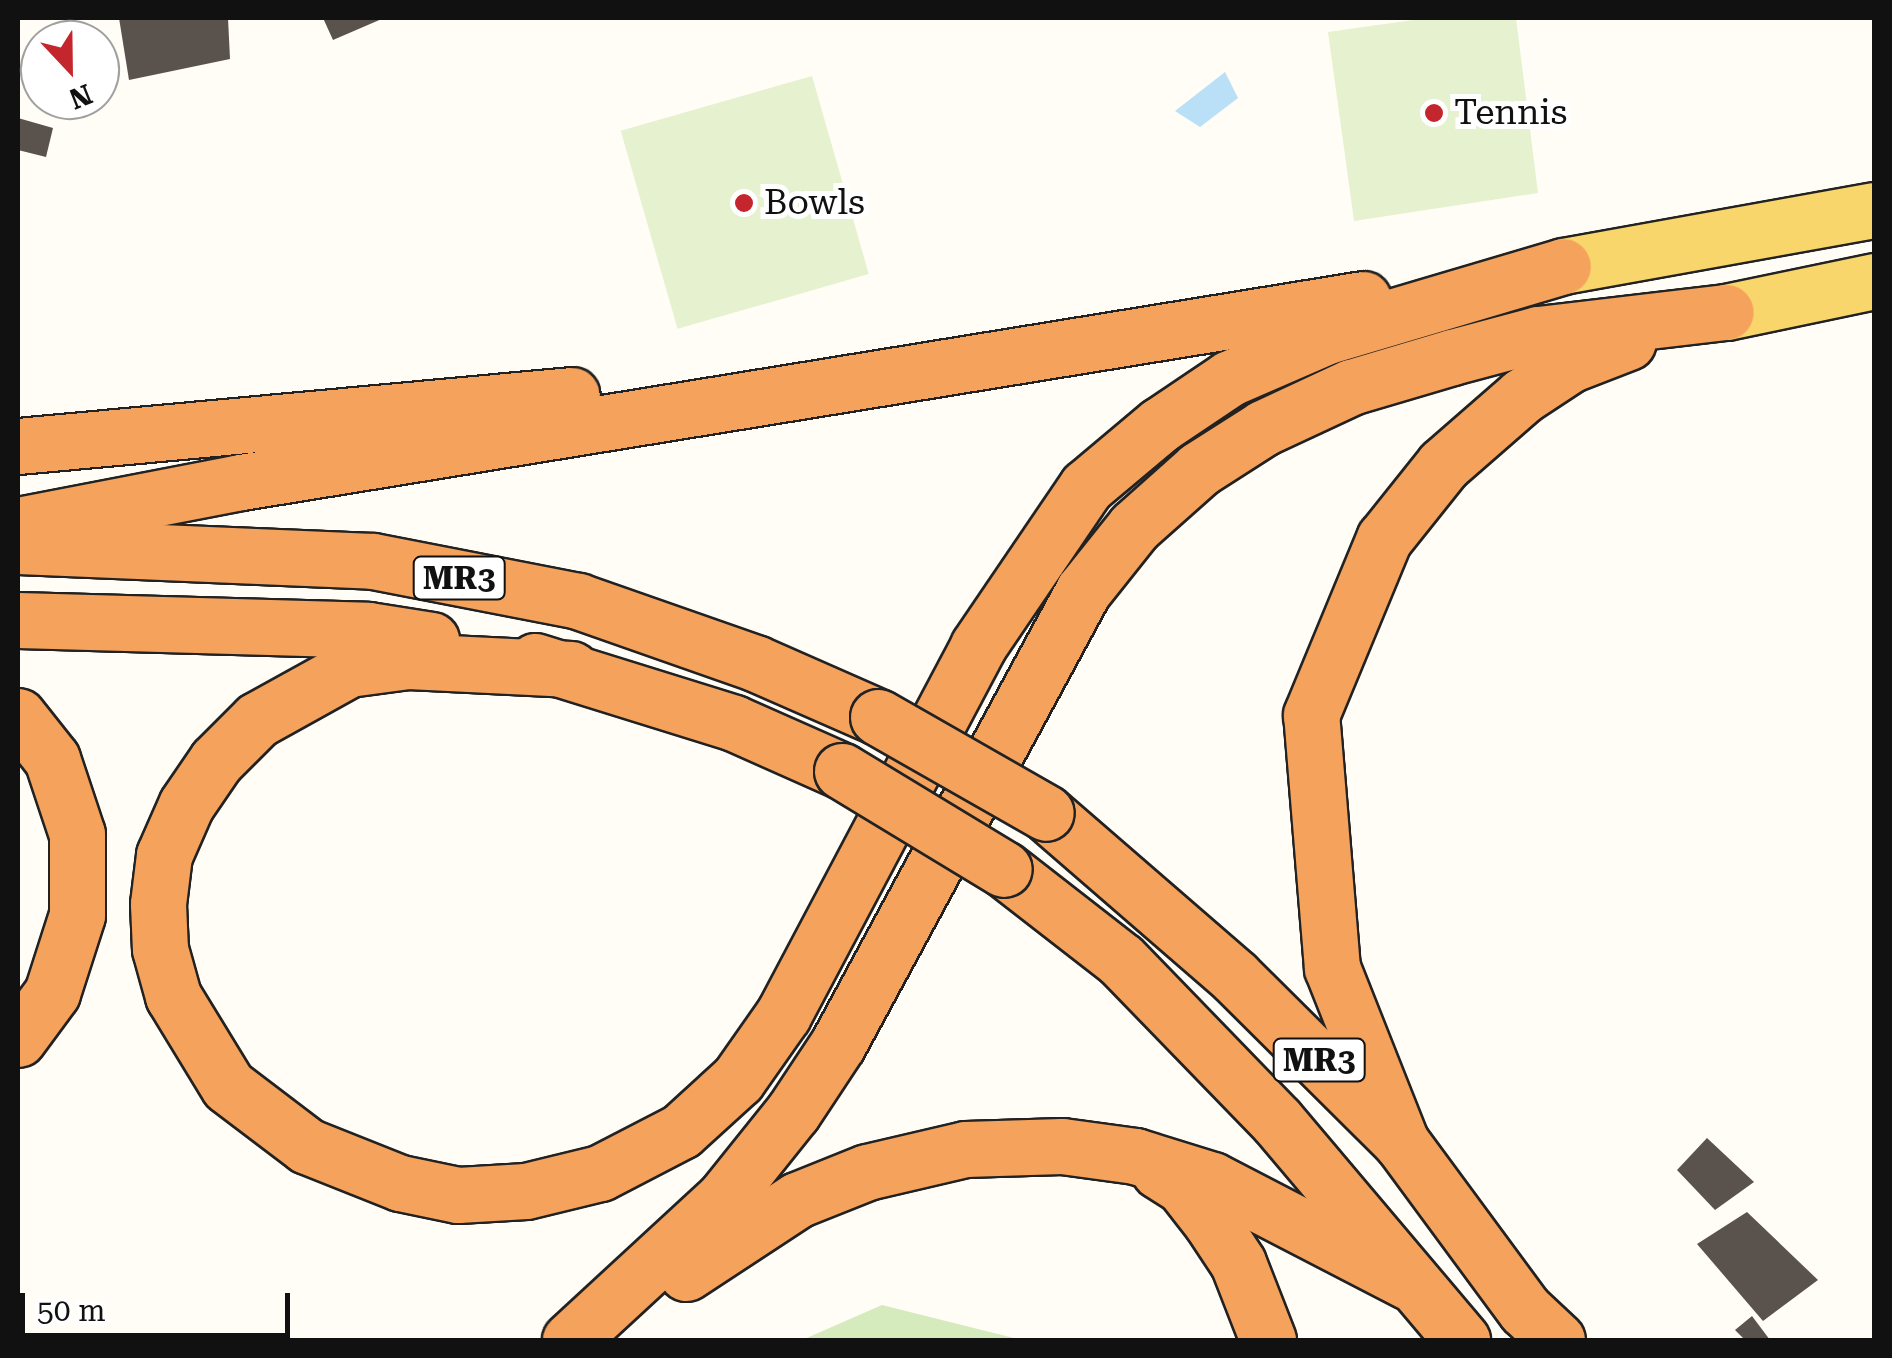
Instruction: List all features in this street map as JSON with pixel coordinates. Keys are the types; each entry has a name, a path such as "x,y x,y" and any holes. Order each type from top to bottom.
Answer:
{"highway":[{"path":"18,525 241,482 1563,266"},
{"path":"570,668 408,661 350,669 257,720 216,761 186,805 164,855 158,904 160,949 174,996 228,1086 307,1146 400,1183 458,1195 526,1190 600,1173 681,1131 738,1080 783,1015 978,646 1086,488 1230,378 1327,336 1563,266"},
{"path":"1401,1142 1332,968 1311,714 1384,539 1443,465 1522,396 1568,366 1726,312"},
{"path":"570,1340 724,1198 794,1112 838,1044 1083,591 1134,528 1199,469 1263,428 1351,388 1452,356 1538,334 1726,312"},
{"path":"18,446 1192,327"},
{"name":"MR3","path":"18,546 372,561 578,601 755,662 878,717 1046,813 1234,976 1401,1142 1525,1310 1557,1340"},
{"name":"MR3","path":"18,620 368,630 570,668 734,723 842,772 1004,870 1121,960 1277,1121 1409,1282 1462,1340"},
{"path":"18,716 52,759 77,834 77,915 52,992 18,1038"},
{"path":"605,1340 730,1238 867,1172 965,1150 1062,1146 1135,1156 1212,1180 1409,1282"},
{"path":"1135,1156 1183,1186 1211,1222 1238,1263 1268,1340"}],"main road":[{"path":"1563,266 1874,210"},
{"path":"1726,312 1874,281"}],"green space":[{"name":"Tennis","path":"1427,18 1516,18 1538,193 1354,221 1328,32"},
{"name":"Bowls","path":"812,76 869,274 677,329 621,131"},
{"path":"882,1305 1022,1340 802,1340"}],"water":[{"path":"1225,72 1238,98 1200,127 1175,111"}],"building":[{"path":"228,18 230,59 129,80 119,20"},
{"path":"323,18 384,18 333,40"},
{"path":"18,118 53,128 46,157 18,150"},
{"path":"1707,1138 1754,1182 1715,1210 1677,1170"},
{"path":"1747,1212 1818,1280 1763,1321 1697,1244"},
{"path":"1752,1316 1770,1340 1745,1340 1735,1330"}],"place":[{"name":"Tennis","path":"1434,113"},
{"name":"Bowls","path":"744,203"}]}
